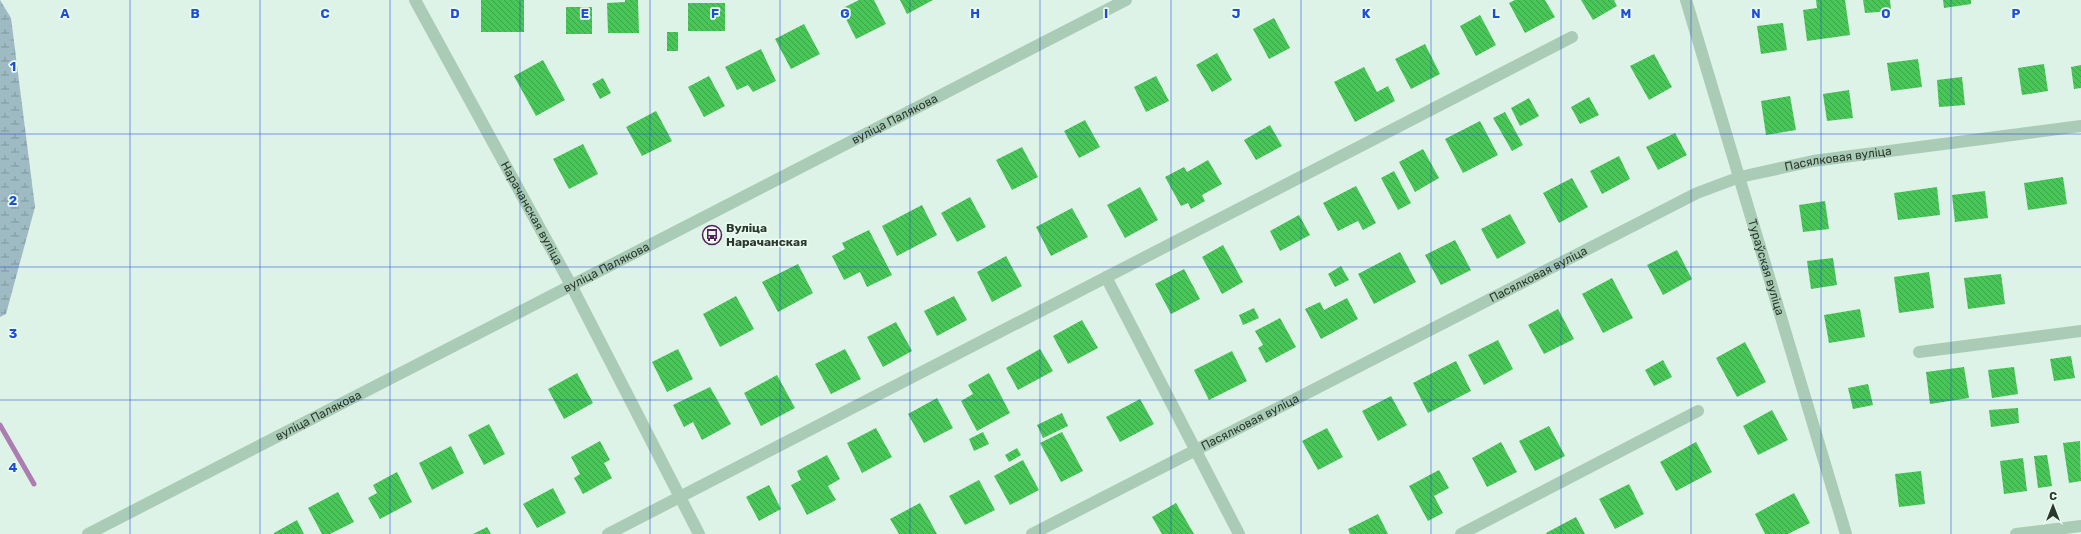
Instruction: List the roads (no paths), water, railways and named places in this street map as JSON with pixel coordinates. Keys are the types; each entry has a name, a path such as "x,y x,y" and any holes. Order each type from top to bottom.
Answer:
{"street":[{"name":"Нарачанская вуліца","path":"415,0 571,285 699,534"},
{"name":"вуліца Палякова","path":"88,534 1126,0"},
{"name":"Тураўская вуліца","path":"1686,0 1846,534"},
{"path":"608,534 1572,37"},
{"name":"Пасялковая вуліца","path":"1032,534 1697,193 1740,177 1813,161 2081,126"},
{"path":"1106,277 1239,534"},
{"path":"1919,352 2081,331"},
{"path":"1461,534 1698,411"},
{"path":"2016,534 2081,526"}],"waterway":[{"path":"0,425 34,484"}],"place":[{"name":"Вуліца Нарачанская","path":"712,235"}]}
